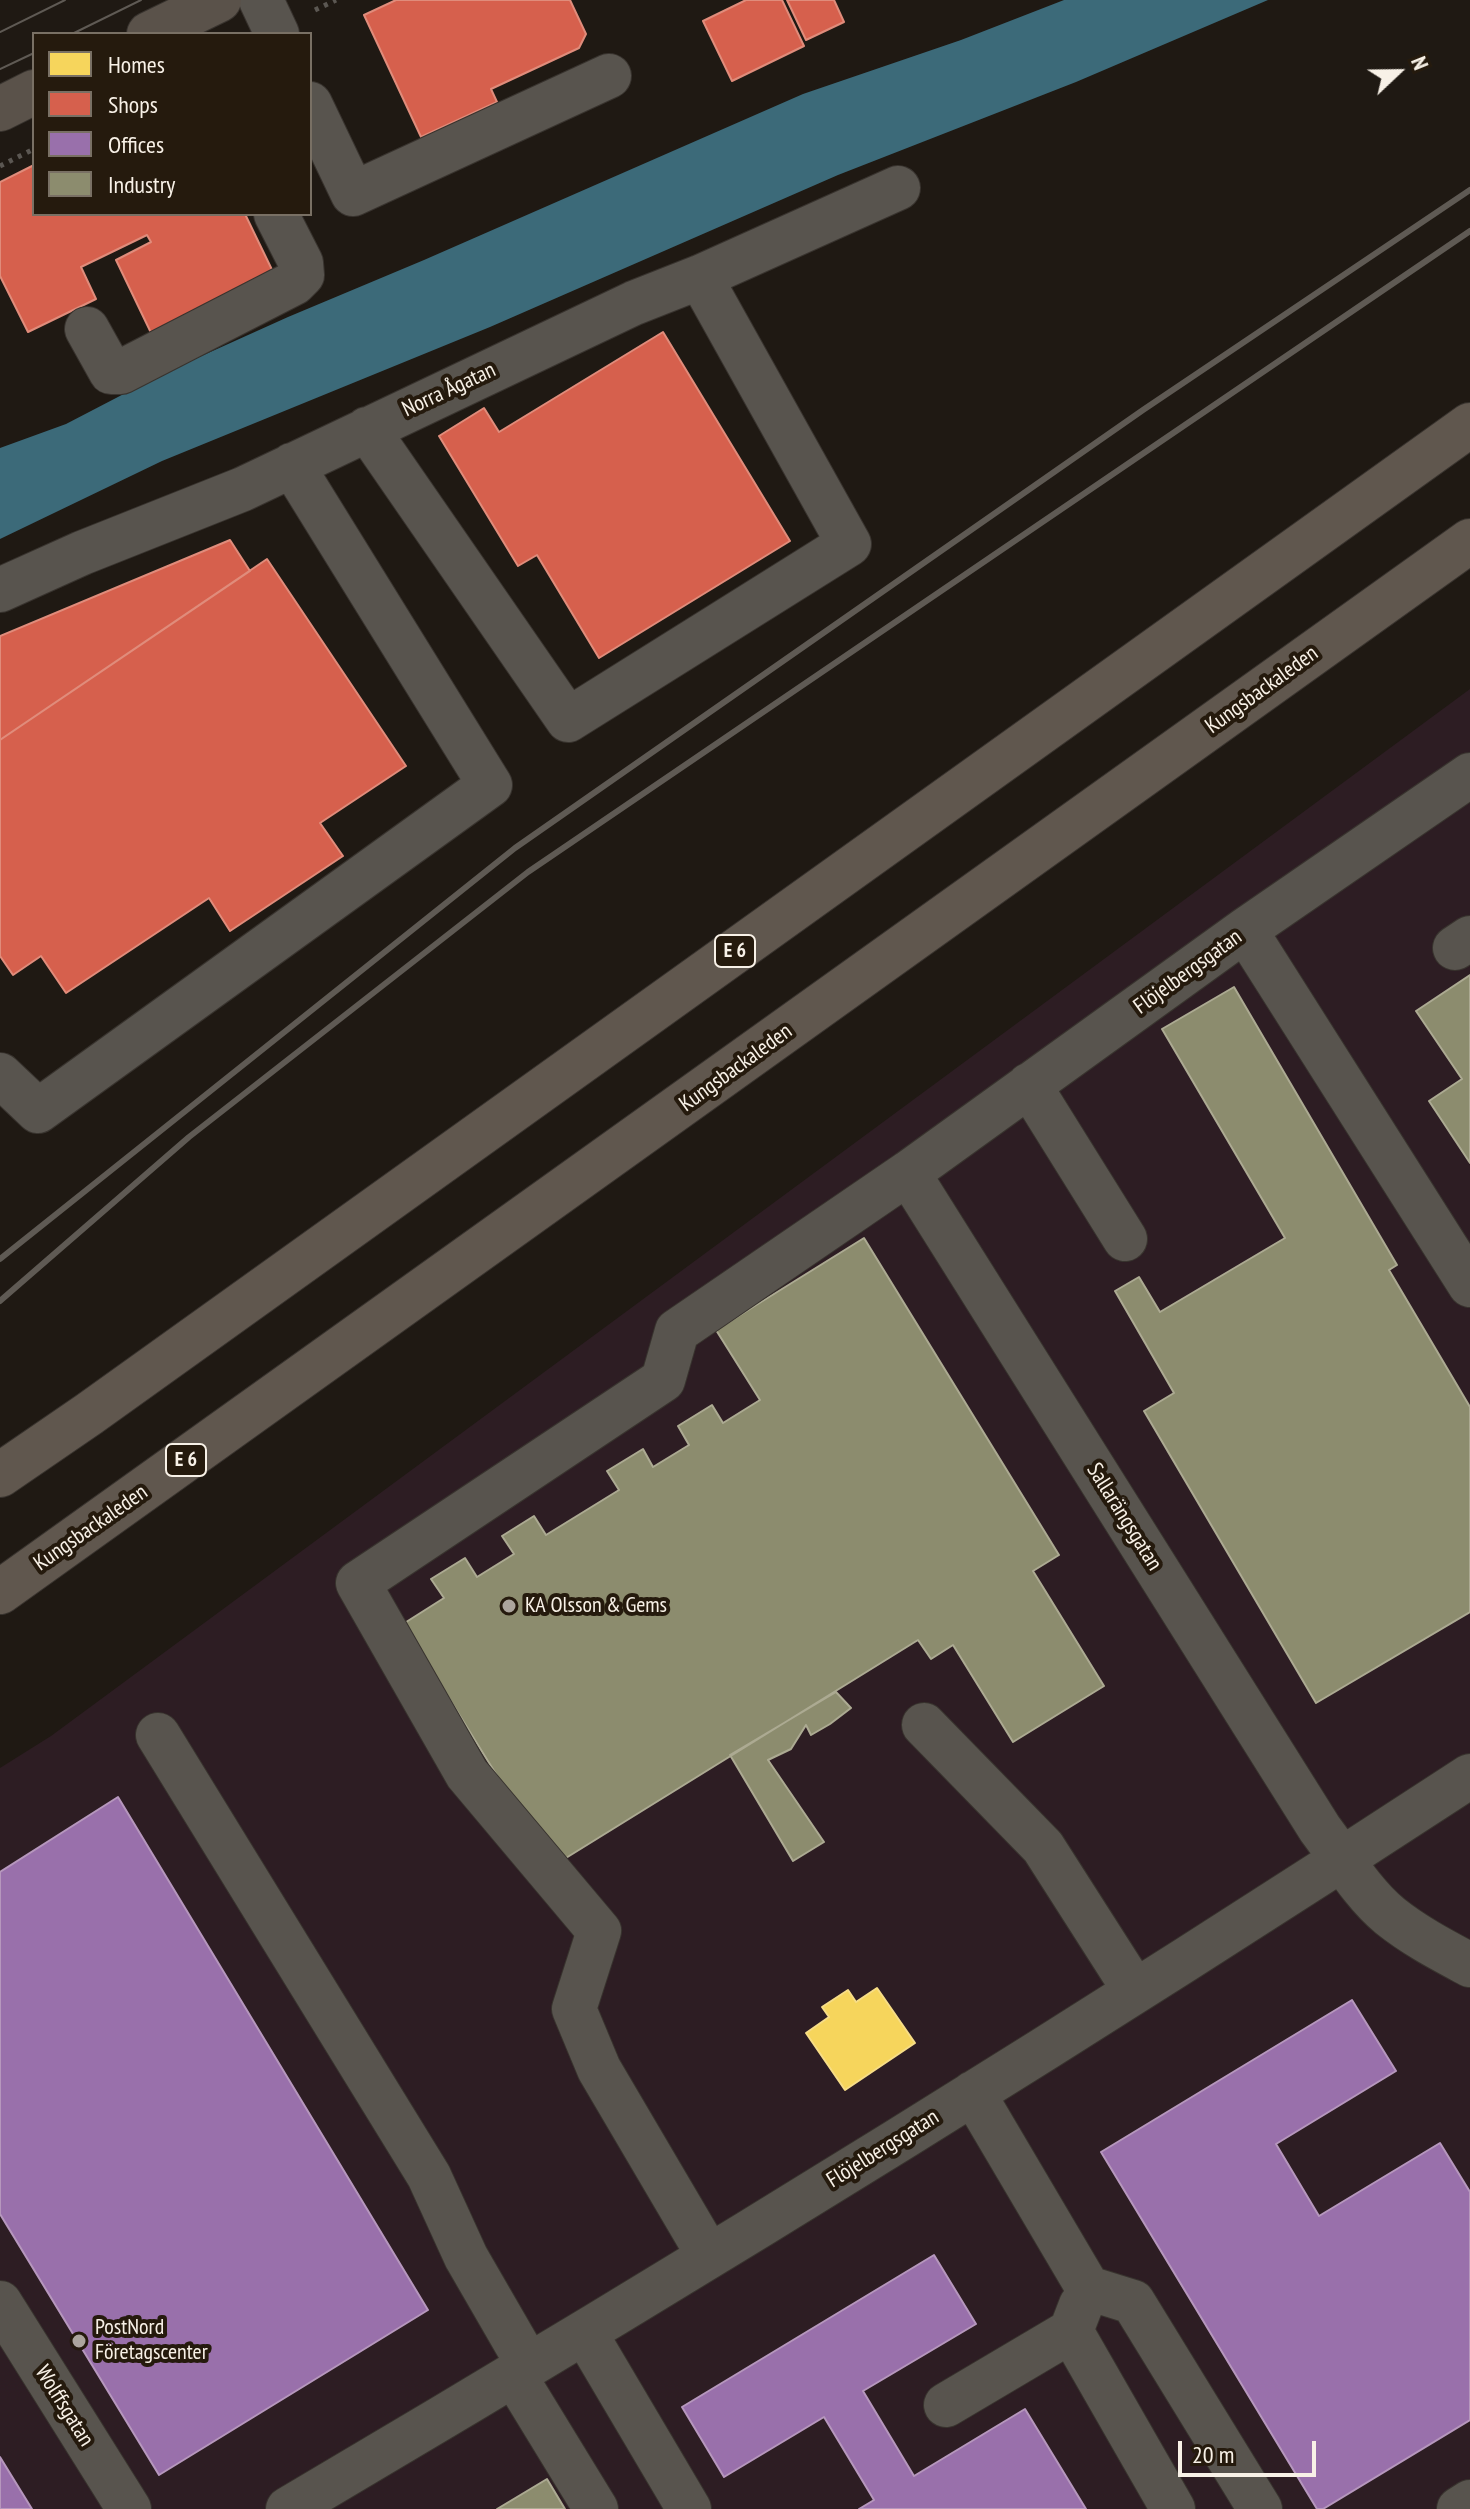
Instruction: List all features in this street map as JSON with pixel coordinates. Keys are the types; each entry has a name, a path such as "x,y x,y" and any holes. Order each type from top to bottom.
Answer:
{"highway":[{"name":"E 6","path":"0,1475 1470,425"},
{"name":"Kungsbackaleden","path":"0,1592 1470,541"}],"main road":[{"path":"171,29 219,0"},
{"path":"0,109 32,93"}],"street":[{"path":"261,0 276,32"},
{"path":"312,108 353,194 609,76"},
{"name":"Norra Ågatan","path":"0,590 82,553 243,489 634,303 700,277 898,188"},
{"path":"87,329 111,372 121,372 294,283 302,275 301,263 277,216"},
{"path":"367,429 568,720 849,544 700,277"},
{"path":"0,1075 38,1111 490,785 292,465"},
{"name":"Flöjelbergsgatan","path":"709,2256 599,2069 574,2009 599,1931 467,1774 358,1583 663,1380 677,1331 908,1173 1245,930 1470,775"},
{"path":"1245,930 1470,1285"},
{"path":"1029,1085 1125,1239"},
{"name":"Sallarängsgatan","path":"908,1173 1320,1829 1388,1914 1420,1938 1470,1965"},
{"path":"924,1725 1043,1847 1135,1991"},
{"path":"158,1735 429,2176 522,2371 596,2509"},
{"name":"Flöjelbergsgatan","path":"288,2509 585,2333 973,2093 1470,1776"},
{"path":"973,2093 1088,2288 1133,2302 1260,2509"},
{"path":"946,2405 1071,2331 1088,2288"},
{"name":"Wolffsgatan","path":"0,2303 129,2509"},
{"path":"1071,2331 1173,2509"},
{"path":"585,2333 689,2509"},
{"path":"1459,2509 1470,2502"}],"path":[{"path":"315,10 336,0"},
{"path":"0,166 32,150"}],"shaded area":[{"path":"1470,689 1470,2509 0,2509 0,1768 51,1736"}],"water":[{"path":"1064,0 1268,0 1076,82 838,175 490,327 162,461 0,539 0,448 66,424 166,372 288,317 803,94 961,40"}],"building: Homes":[{"path":"877,1988 915,2043 845,2090 806,2033 829,2017 822,2007 848,1990 856,2002"}],"building: Shops":[{"path":"396,0 570,0 586,34 579,48 491,89 497,102 421,137 364,15"},
{"path":"746,0 782,0 804,46 732,81 703,21"},
{"path":"787,0 834,0 844,22 806,40"},
{"path":"32,166 32,216 246,216 276,278 153,337 116,260 151,242 147,235 81,267 96,299 28,332 0,276 0,182"},
{"path":"663,332 790,541 599,658 537,555 518,566 439,436 484,408 499,432"},
{"path":"230,540 250,571 0,740 0,636"},
{"path":"267,559 406,766 320,823 343,856 230,931 209,898 66,993 41,956 13,975 0,956 0,740"}],"building: Offices":[{"path":"118,1797 428,2310 159,2475 0,2214 0,1872"},
{"path":"1352,2000 1396,2071 1276,2144 1319,2216 1440,2143 1470,2192 1470,2420 1323,2509 1317,2509 1101,2152"},
{"path":"934,2255 976,2324 863,2391 914,2476 1025,2409 1086,2509 859,2509 874,2500 824,2417 724,2477 682,2407"},
{"path":"0,2457 32,2509 0,2509"}],"building: Industry":[{"path":"1470,975 1470,1163 1429,1101 1462,1079 1416,1011"},
{"path":"1234,987 1397,1265 1389,1270 1470,1407 1470,1612 1316,1703 1144,1411 1174,1393 1115,1291 1139,1277 1160,1312 1285,1238 1162,1029"},
{"path":"864,1238 1059,1555 1033,1571 1104,1686 1013,1742 953,1645 931,1659 918,1640 553,1866 403,1624 444,1598 431,1579 465,1558 477,1577 514,1554 502,1536 534,1516 546,1535 619,1490 607,1471 643,1449 653,1467 689,1445 678,1426 712,1405 723,1423 760,1400 716,1330"},
{"path":"836,1692 851,1708 811,1735 806,1725 791,1749 768,1760 824,1842 793,1861 730,1755"},
{"path":"547,2479 565,2509 497,2509"}],"tram line":[{"path":"0,32 65,0"},
{"path":"76,32 141,0"},
{"path":"0,69 32,54"}],"railway":[{"path":"0,1259 515,848 1143,410 1470,190"},
{"path":"0,1301 189,1137 528,872 1470,231"}],"place":[{"name":"KA Olsson & Gems","path":"509,1606"},
{"name":"PostNord Företagscenter","path":"79,2341"}]}
